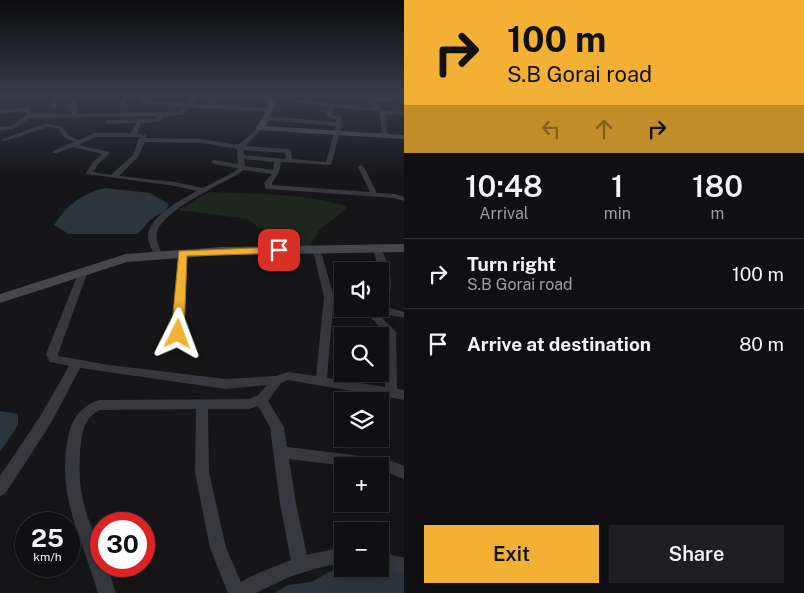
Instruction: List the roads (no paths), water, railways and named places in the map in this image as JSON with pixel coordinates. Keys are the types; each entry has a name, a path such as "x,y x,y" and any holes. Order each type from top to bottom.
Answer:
{"street":[{"path":"0,129 11,128 19,123"},
{"path":"132,135 139,123"},
{"path":"158,255 153,238 155,226 164,217 203,190 234,175 241,167 240,147 263,123"},
{"path":"300,123 404,137"},
{"path":"240,157 330,164 339,123"},
{"path":"383,123 385,135"},
{"path":"3,140 47,125 60,128 67,137 77,143 107,153 95,163 89,173 175,184 203,190"},
{"path":"260,128 339,128"},
{"path":"55,152 94,135 144,136 136,156 113,177"},
{"path":"142,140 197,141 288,151 289,161"},
{"path":"278,160 276,172 268,183 269,187 376,195 404,199"},
{"path":"214,162 276,172"},
{"path":"361,167 376,195"},
{"path":"0,299 126,258 182,253 404,248"},
{"path":"377,249 382,262"},
{"path":"317,250 329,298 321,382"},
{"path":"178,334 182,253"},
{"path":"83,271 52,354 54,359 77,364 226,384 276,380 288,376 397,394 391,332 376,317"},
{"path":"389,311 404,315"},
{"path":"0,489 46,419 77,364"},
{"path":"107,593 100,567 75,506 70,470 79,418 88,409 99,406 249,404 262,401 269,395 276,380"},
{"path":"262,401 277,427 288,504 301,566"},
{"path":"202,405 202,472 218,548 239,593 251,584 322,558 334,556"},
{"path":"281,452 386,465 404,472"},
{"path":"389,562 404,566"}]}
